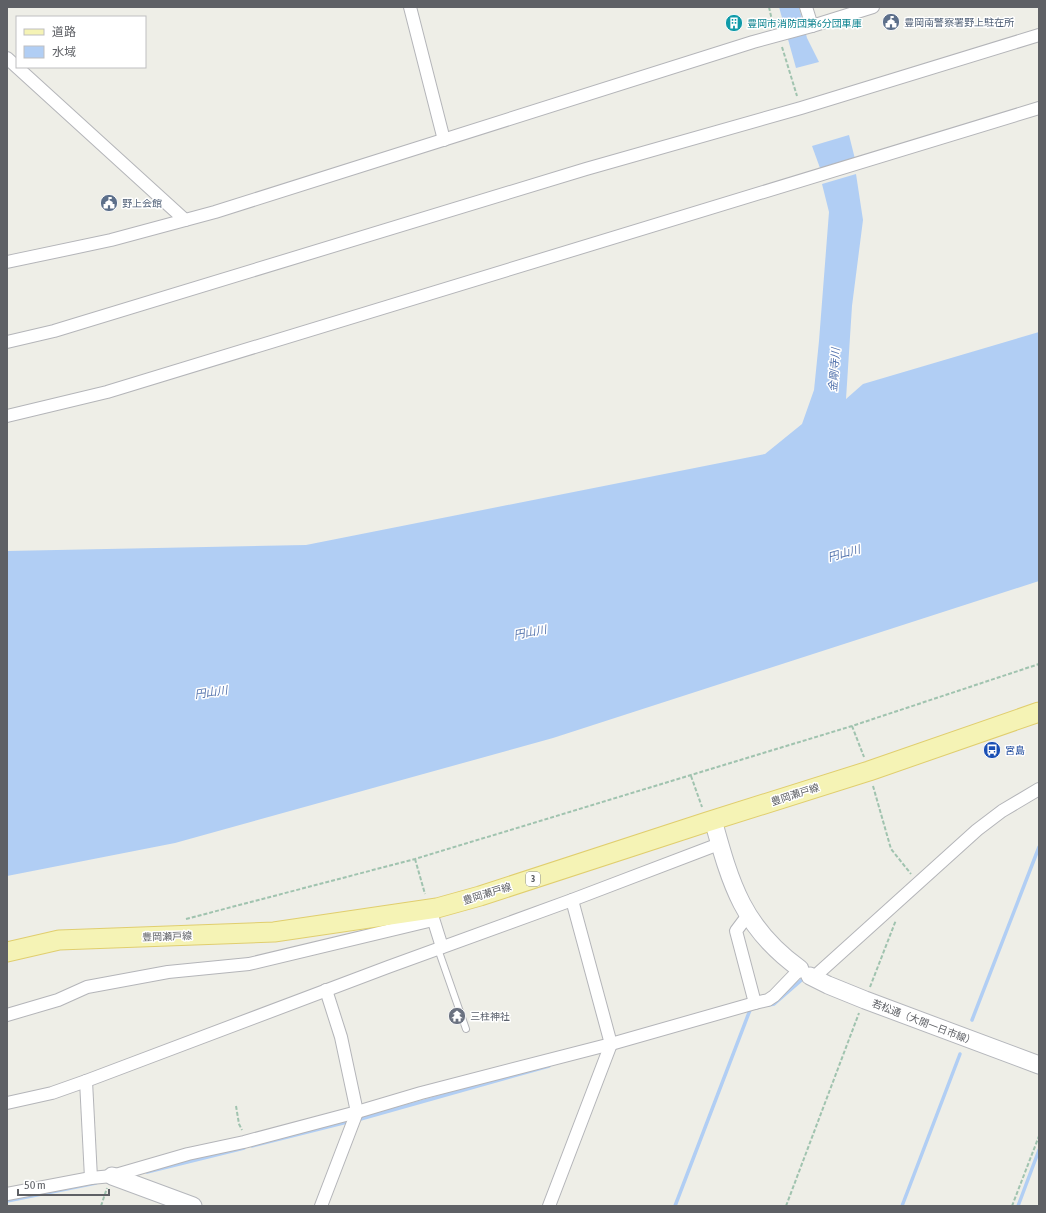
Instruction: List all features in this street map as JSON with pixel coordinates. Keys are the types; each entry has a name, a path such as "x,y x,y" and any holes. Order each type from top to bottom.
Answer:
{"main road":[{"name":"豊岡瀬戸線","path":"7,952 59,940 274,932 432,915 480,896 869,771 1039,712"}],"street":[{"path":"410,7 444,140"},
{"path":"806,7 810,27"},
{"path":"7,262 111,240 264,197 753,42 810,27 873,7"},
{"path":"7,342 54,331 586,168 801,108 1039,34"},
{"path":"7,58 16,66"},
{"path":"18,68 185,220"},
{"path":"7,416 107,392 1039,108"},
{"path":"7,1194 91,1178 112,1176 188,1154 244,1142 357,1112 421,1093 611,1044 768,1000 808,974 915,886 989,820 1039,789"},
{"name":"若松通（大開一日市線）","path":"710,821 727,871 743,907 764,938 782,956 808,974 862,1006 1039,1065"},
{"path":"7,1103 52,1093 86,1081 719,844"},
{"path":"549,1206 611,1044 572,900"},
{"path":"7,1015 58,1000 87,987 168,972 249,964 432,915 440,948"},
{"path":"748,915 736,931 755,1003"},
{"path":"321,1206 357,1112 341,1037 326,990"},
{"path":"86,1081 91,1178"},
{"path":"112,1176 193,1206"}],"lane":[{"path":"440,948 466,1029"}],"path":[{"path":"769,7 801,108"},
{"path":"182,920 415,859 852,726 1039,664"},
{"path":"852,726 869,771 891,850 910,872 915,886"},
{"path":"690,776 710,821"},
{"path":"415,859 432,915"},
{"path":"786,1206 897,916"},
{"path":"236,1106 239,1124 244,1134 244,1142"},
{"path":"1012,1206 1039,1136"}],"water":[{"path":"779,7 799,7 807,38 819,62 796,68"},
{"path":"849,135 855,159 820,168 812,146"},
{"path":"856,174 863,220 852,306 846,399 863,384 1039,332 1039,581 553,738 175,843 7,876 7,551 306,545 765,454 802,424 814,390 829,212 822,184"}],"waterway":[{"path":"972,1020 1039,847"},
{"path":"769,1005 774,1004 805,977"},
{"path":"675,1206 750,1010"},
{"path":"902,1206 960,1054"},
{"path":"357,1120 549,1066"},
{"path":"252,1146 351,1121"},
{"path":"147,1172 244,1148"},
{"path":"1018,1206 1039,1150"},
{"path":"7,1201 96,1183"}],"place":[{"name":"豊岡南警察署野上駐在所","path":"891,22"},
{"name":"豊岡市消防団第6分団車庫","path":"734,23"},
{"name":"野上会館","path":"109,203"},
{"name":"宮島","path":"992,750"},
{"name":"三柱神社","path":"457,1016"}],"water label":[{"name":"金剛寺川","path":"834,370"},
{"name":"円山川","path":"844,553"},
{"name":"円山川","path":"530,632"},
{"name":"円山川","path":"211,692"}]}
